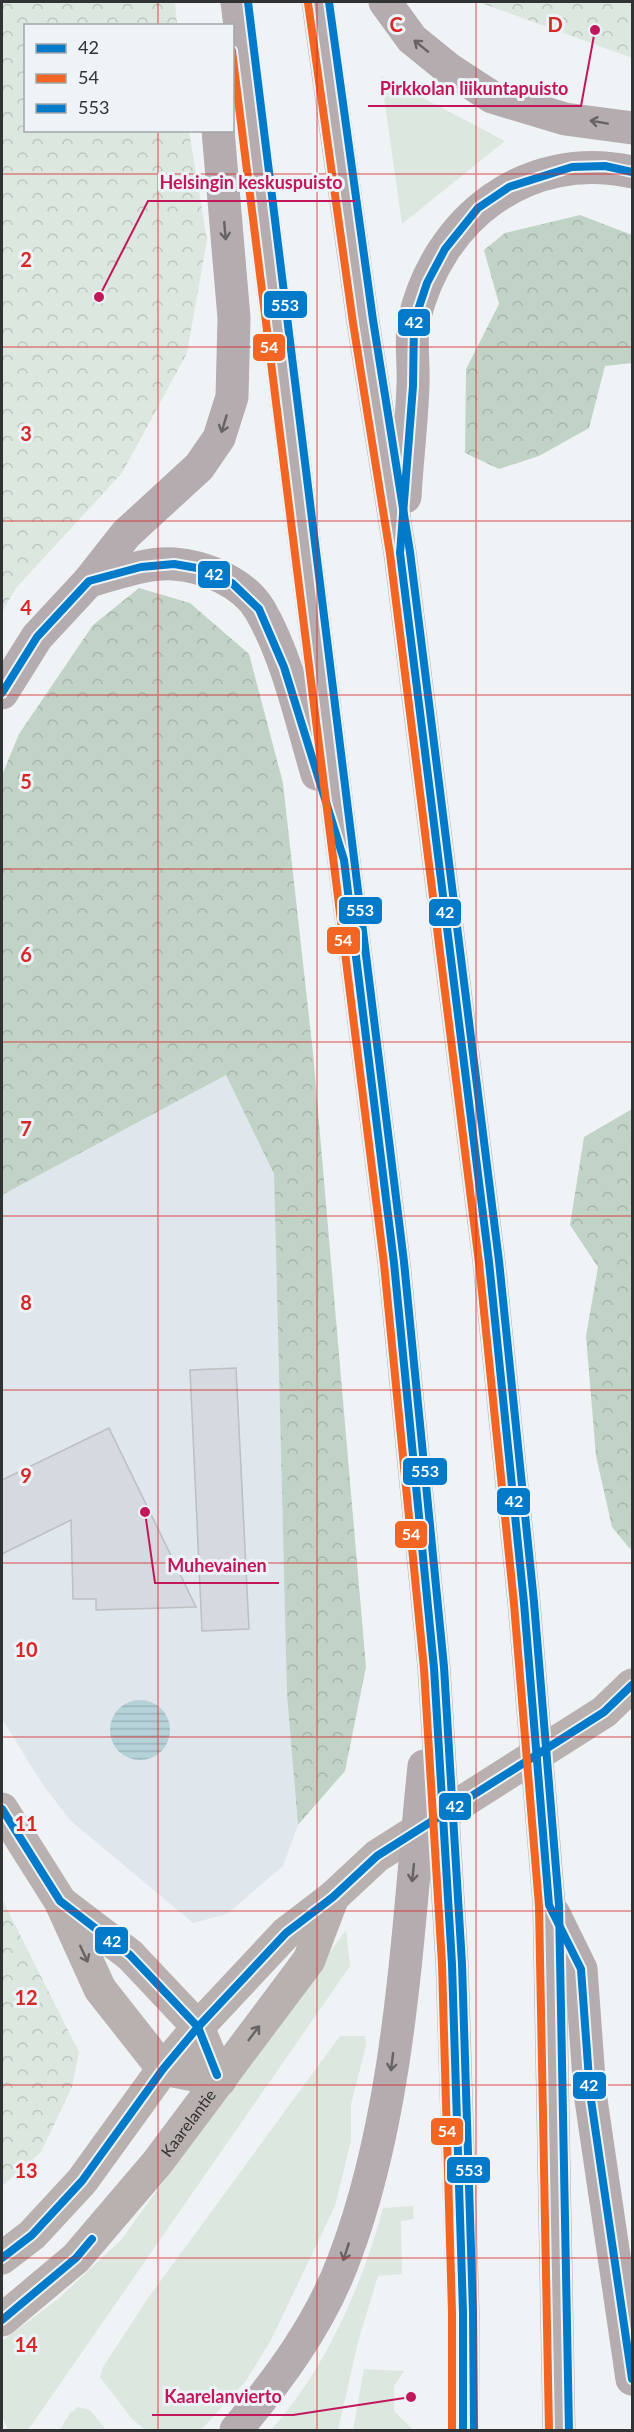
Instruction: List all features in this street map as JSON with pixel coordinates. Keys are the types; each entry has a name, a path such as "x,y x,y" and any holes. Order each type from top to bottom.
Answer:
{"highway":[{"path":"219,24 220,2"},
{"path":"237,2 394,1263 434,1668 452,1964 463,2313 463,2430"},
{"path":"318,2 362,310 400,553 489,1262 524,1603 549,1905 559,2430"},
{"path":"385,2 412,39 449,69 492,97 565,119 633,128"},
{"path":"2,693 37,637 89,581 126,534 199,467 219,438 232,397 234,318 218,132"},
{"path":"400,553 413,386 414,322 427,283 445,249 478,208 509,187 572,167 605,166 633,172"},
{"path":"89,581 141,567 174,564 203,569 232,583 259,609 284,667 344,860"},
{"path":"236,2430 279,2379 312,2325 342,2264 364,2199 386,2108 434,1668"},
{"path":"549,1905 581,1969 590,2093 633,2379"}],"main road":[{"name":"Kaarelantie","path":"2,2258 32,2235 82,2181 163,2069 198,2026 286,1933 333,1897 377,1856 604,1712 633,1685"},
{"path":"2,1809 60,1901 100,1989 163,2069 220,2080"},
{"name":"Kaarelantie","path":"2,2320 76,2258 121,2208 309,1960 333,1897"},
{"path":"60,1901 130,1955 198,2026 220,2080"}],"shaded area":[{"path":"226,1074 274,1174 287,1695 298,1825 283,1866 227,1914 193,1923 70,1820 43,1785 2,1719 2,1195"}],"green space":[{"path":"2,2 175,2 177,24 24,24 24,132 189,132 207,240 187,353 122,473 16,588 2,612"},
{"path":"478,2 632,2 632,58 481,3"},
{"path":"381,76 505,141 402,224"},
{"path":"580,215 632,235 632,363 605,366 589,428 539,456 499,469 465,453 466,369 499,304 484,250 505,233"},
{"path":"139,588 190,603 249,654 283,783 313,1053 366,1667 345,1771 298,1825 287,1695 274,1174 226,1075 2,1195 2,775 19,734 93,625"},
{"path":"632,1109 632,1544 630,1549 612,1527 596,1456 586,1336 598,1267 570,1225 584,1137"},
{"path":"2,1899 79,2052 72,2087 41,2152 2,2186"},
{"path":"346,1930 350,1966 28,2430 8,2430 2,2416 2,2341 58,2299 121,2240"},
{"path":"340,2036 365,2036 366,2046 351,2104 351,2141 335,2206 271,2340 246,2381 201,2430 145,2430 132,2419 100,2377 103,2367 148,2298"},
{"path":"413,2206 414,2219 401,2221 402,2274 378,2276 358,2342 338,2430 271,2430 308,2382 339,2326 365,2267 383,2208"},
{"path":"364,2369 404,2371 394,2386 394,2411 413,2430 353,2430"},
{"path":"78,2407 90,2410 106,2430 60,2430 70,2413"}],"water":[{"path":"140,1700 157,1705 165,1713 170,1730 165,1747 157,1755 140,1760 123,1755 115,1747 110,1730 115,1713 123,1705"}],"building":[{"path":"236,1368 249,1629 202,1631 190,1370"},
{"path":"109,1428 196,1607 96,1610 96,1599 73,1599 71,1520 2,1554 2,1480"}],"transit line":[{"name":"553","path":"248,2 404,1262 444,1667 462,1964 473,2312 474,2430"},
{"name":"553","path":"329,2 373,320 410,552 499,1261 534,1602 559,1905 569,2430"},
{"name":"54","path":"308,3 353,323 390,554 479,1263 514,1604 539,1906 549,2430"},
{"name":"54","path":"234,67 384,1264 424,1669 442,1964 452,2312 452,2430"},
{"name":"42","path":"632,172 605,166 572,167 509,187 478,208 445,249 427,283 414,322 413,386 400,553 489,1262 524,1603 549,1905 581,1969 590,2093 632,2379"},
{"name":"42","path":"2,693 37,637 89,581 141,567 174,564 203,569 232,583 259,609 284,667 344,860 394,1263 434,1668 452,1964 463,2312 463,2430"},
{"name":"42","path":"2,2258 32,2235 82,2181 163,2069 198,2027 286,1933 333,1897 377,1856 604,1712 632,1685"},
{"name":"42","path":"2,1809 60,1901 130,1955 198,2027 217,2075"},
{"name":"42","path":"2,2320 76,2258 92,2239"}],"place":[{"name":"Pirkkolan liikuntapuisto","path":"595,30"},
{"name":"Helsingin keskuspuisto","path":"99,297"},
{"name":"Muhevainen","path":"145,1512"},
{"name":"Kaarelanvierto","path":"411,2397"}]}
